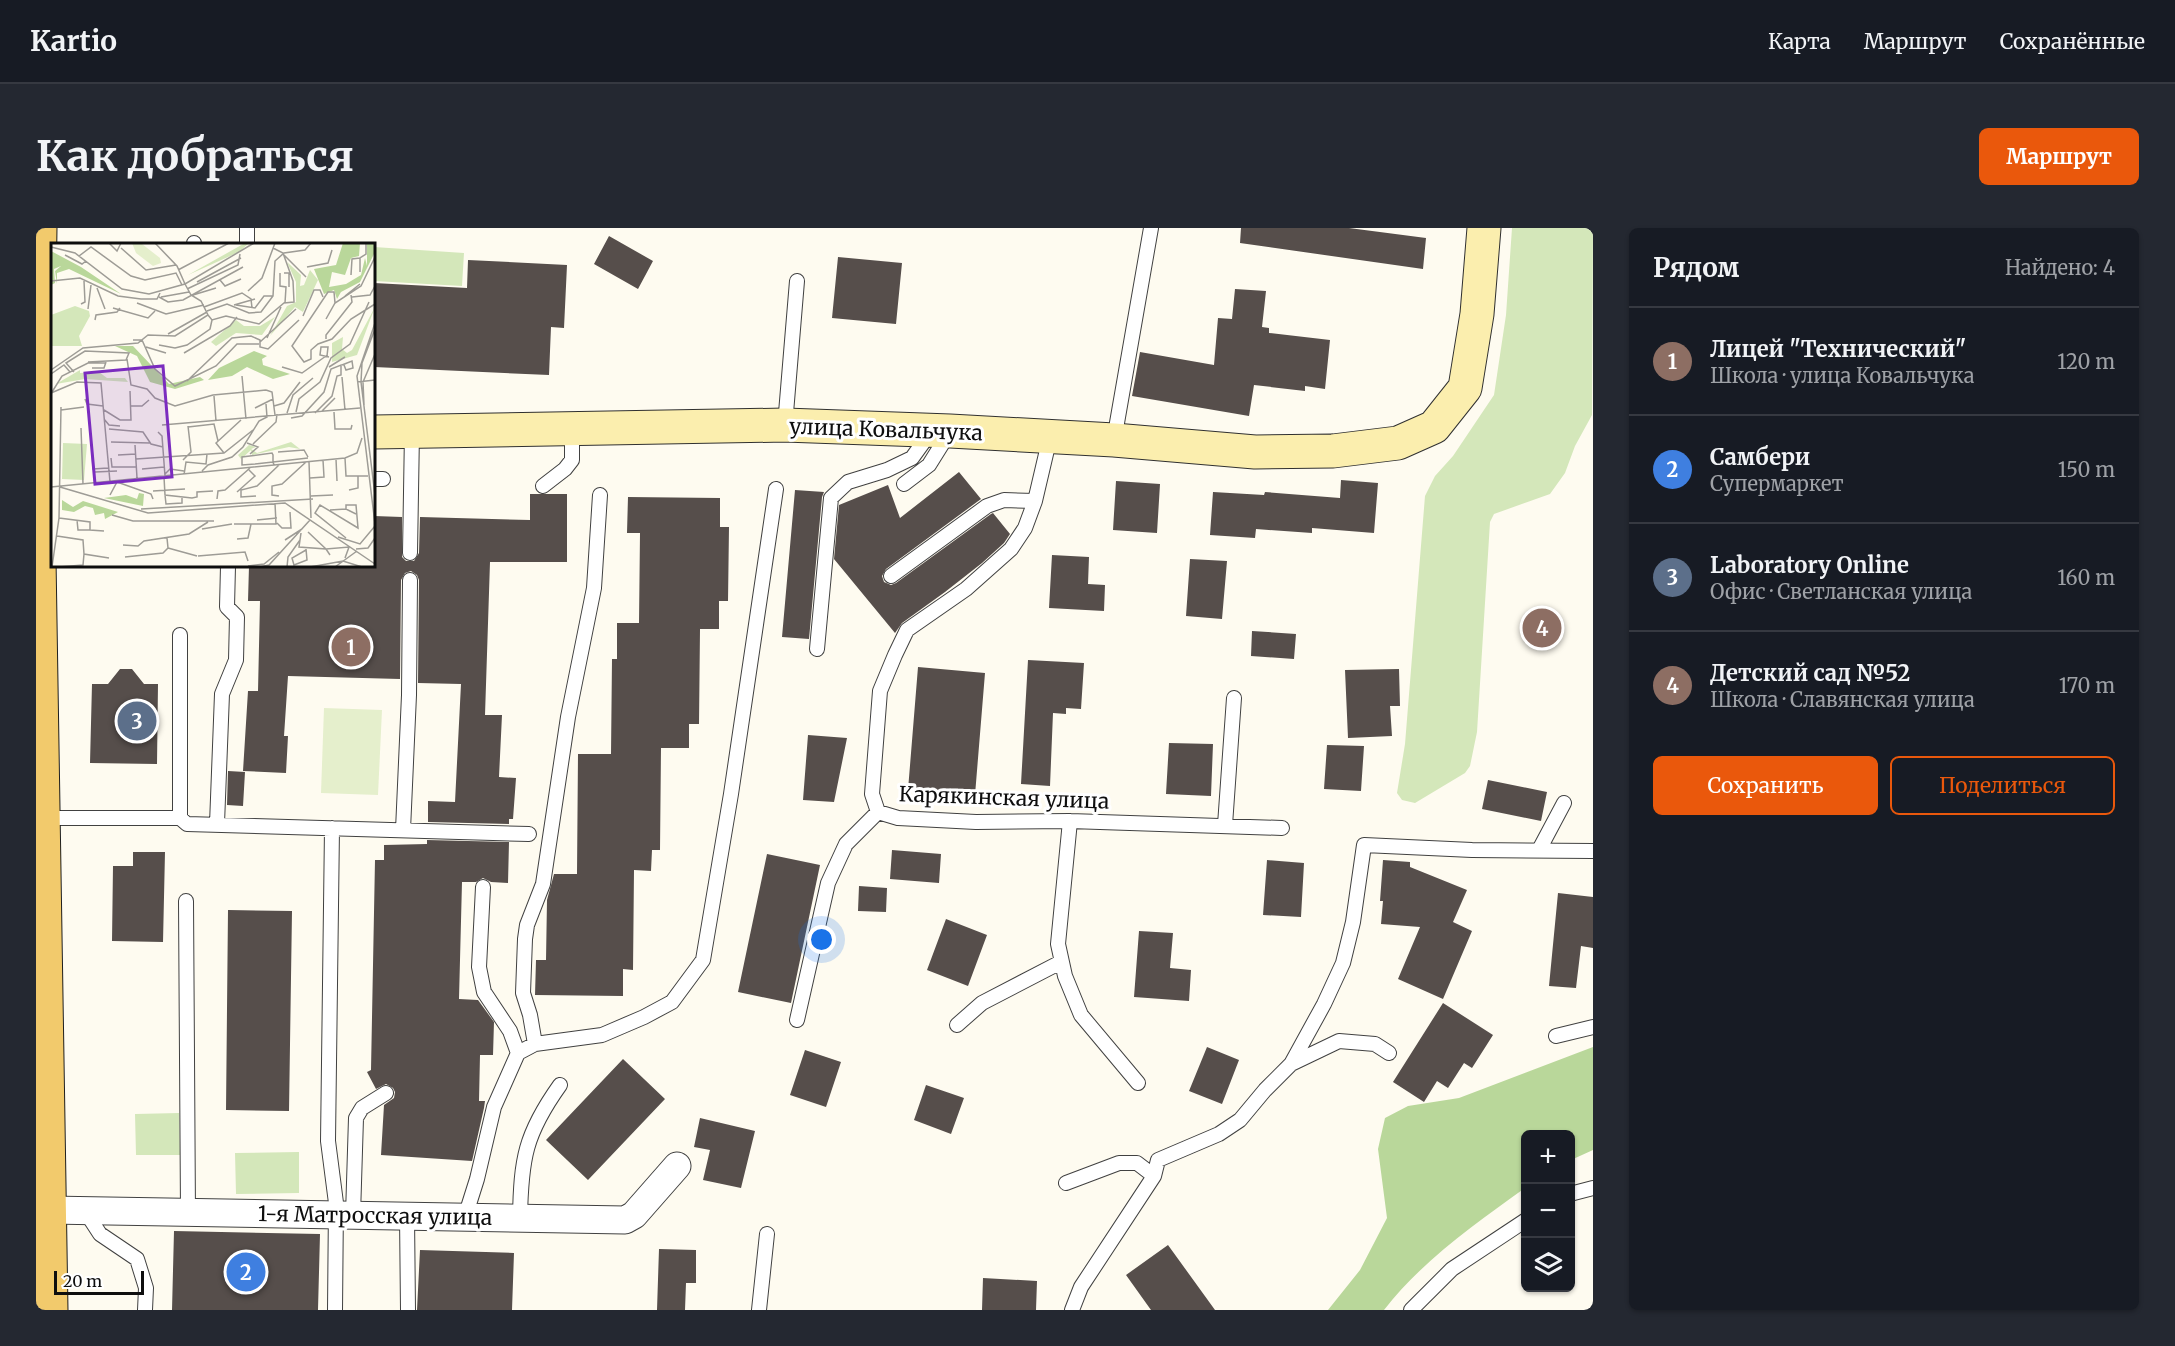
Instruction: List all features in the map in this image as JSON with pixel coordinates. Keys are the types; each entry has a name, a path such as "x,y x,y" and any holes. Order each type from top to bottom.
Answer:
{"main road":[{"path":"40,228 37,539 43,818 45,1198 51,1310"},
{"name":"улица Ковальчука","path":"375,432 785,425 1114,440 1255,452 1333,451 1398,443 1434,427 1465,388 1477,314 1484,228"}],"street":[{"name":"1-я Матросская улица","path":"45,1198 85,1211 625,1220 634,1215 677,1166"}],"lane":[{"path":"1114,440 1151,228"},
{"path":"785,425 797,281"},
{"path":"543,486 565,469 572,460 572,430"},
{"path":"904,484 929,465 940,431"},
{"path":"817,649 831,498 848,482 887,470 912,458 940,431"},
{"path":"411,553 412,432"},
{"name":"Карякинская улица","path":"1050,437 1035,501 1025,528 1011,549 966,589 907,630 880,691 872,794 878,812 898,818 976,822 1070,821 1282,828"},
{"path":"465,1217 477,1179 494,1107 518,1053 535,1044 602,1035 644,1017 672,1002 703,960 731,794 776,489"},
{"path":"535,1044 523,993 525,939 527,925 543,884 568,717 594,588 600,495"},
{"path":"891,576 987,506 1004,500 1035,501"},
{"path":"217,824 222,694 236,660 237,618 227,607 228,567"},
{"path":"403,830 409,695 410,580"},
{"path":"180,635 180,818"},
{"path":"1225,825 1234,699"},
{"path":"1539,850 1564,804"},
{"path":"797,1020 828,883 846,844 878,812"},
{"path":"43,818 180,818 187,824 529,834"},
{"path":"1070,821 1058,944 1061,962 1081,1015 1138,1083"},
{"path":"332,828 328,1141 335,1188 344,1215"},
{"path":"1072,1310 1082,1287 1154,1176 1158,1160 1219,1134 1239,1120 1291,1064 1324,1004 1343,963 1353,922 1364,845 1461,850 1593,851"},
{"path":"483,887 479,967 484,992 510,1030 518,1053"},
{"path":"186,901 188,1213"},
{"path":"957,1025 982,1003 1061,962"},
{"path":"1556,1036 1593,1027"},
{"path":"1291,1064 1339,1041 1375,1044 1389,1053"},
{"path":"520,1218 520,1182 528,1140 542,1110 560,1085"},
{"path":"335,1310 356,1118 362,1107 386,1093"},
{"path":"1066,1183 1119,1163 1137,1164 1154,1176"},
{"path":"1575,1193 1593,1188"},
{"path":"85,1211 100,1234 137,1259 146,1288 146,1310"},
{"path":"407,1216 408,1310"},
{"path":"1412,1310 1452,1269 1521,1223"},
{"path":"759,1310 767,1234"}],"green space":[{"path":"1512,228 1593,228 1592,415 1575,446 1565,473 1550,494 1494,514 1490,522 1477,732 1470,766 1465,773 1415,803 1402,800 1397,793 1405,744 1425,496 1435,476 1453,456 1494,395 1506,315"},
{"path":"375,247 464,253 462,286 375,281"},
{"path":"324,708 382,710 378,795 321,793"},
{"path":"1593,1047 1593,1150 1575,1158 1575,1130 1521,1130 1521,1191 1432,1259 1384,1310 1328,1310 1360,1270 1387,1218 1378,1149 1385,1118 1408,1106 1459,1098"},
{"path":"179,1113 180,1155 136,1155 135,1114"},
{"path":"299,1152 299,1193 236,1194 235,1153"}],"building":[{"path":"1241,228 1349,228 1426,238 1423,269 1240,243"},
{"path":"609,236 653,261 638,289 594,264"},
{"path":"838,257 902,263 896,324 832,318"},
{"path":"468,260 567,265 564,328 551,327 549,375 375,367 375,283 467,288"},
{"path":"1235,289 1266,291 1262,327 1269,328 1269,333 1330,340 1325,389 1305,386 1305,391 1254,385 1249,416 1132,396 1140,352 1214,365 1218,318 1232,319"},
{"path":"959,472 981,499 886,569 882,576 884,582 891,585 896,583 993,513 1010,534 1004,543 982,563 902,623 895,633 834,559 839,505 888,485 900,518"},
{"path":"1341,480 1378,483 1374,533 1312,528 1312,533 1256,529 1255,538 1210,535 1213,492 1264,495 1265,492 1340,498"},
{"path":"1116,481 1160,484 1157,533 1113,530"},
{"path":"795,490 824,492 809,639 782,637"},
{"path":"530,494 567,494 567,562 490,562 485,715 502,715 499,777 516,778 513,819 509,819 509,824 428,822 428,801 455,802 461,684 418,683 419,580 417,575 411,571 405,573 401,580 400,679 288,676 284,736 288,736 286,773 243,771 248,691 258,691 260,601 248,601 249,567 375,567 375,516 402,517 402,557 406,561 414,561 419,553 420,517 530,520"},
{"path":"628,497 720,498 720,527 729,527 728,601 719,601 719,629 700,629 699,724 689,724 689,748 661,748 660,850 652,850 651,871 634,870 633,970 623,969 623,996 535,995 536,960 546,960 547,900 554,874 577,874 578,754 611,754 612,659 617,659 617,623 639,623 640,533 627,533"},
{"path":"1052,555 1089,557 1088,584 1105,585 1104,611 1049,608"},
{"path":"1190,559 1227,561 1222,619 1186,616"},
{"path":"1252,631 1296,634 1294,659 1251,656"},
{"path":"1028,660 1084,663 1081,709 1066,708 1066,714 1053,713 1050,786 1021,784"},
{"path":"918,667 985,673 975,795 908,790"},
{"path":"120,669 132,669 144,684 158,684 157,764 90,763 92,684 108,684"},
{"path":"1399,669 1400,706 1390,706 1392,736 1348,738 1345,670"},
{"path":"808,735 847,738 834,802 803,800"},
{"path":"1169,743 1213,744 1211,796 1166,794"},
{"path":"1327,745 1364,746 1361,791 1324,789"},
{"path":"228,771 245,772 243,806 227,805"},
{"path":"1488,780 1547,792 1541,821 1482,809"},
{"path":"427,840 509,842 508,883 491,882 483,878 476,882 462,882 459,999 478,1000 494,1022 493,1055 480,1055 479,1101 485,1101 472,1161 381,1155 384,1105 394,1098 395,1092 386,1084 376,1089 367,1072 371,1070 375,860 384,860 384,845 427,844"},
{"path":"892,850 941,854 939,883 890,879"},
{"path":"133,852 165,852 163,942 112,941 113,866 133,866"},
{"path":"767,854 820,865 791,1003 738,992"},
{"path":"1267,860 1304,863 1301,917 1263,915"},
{"path":"1383,860 1410,862 1410,867 1467,890 1453,922 1472,931 1443,999 1398,979 1420,927 1381,924"},
{"path":"859,886 887,888 886,912 858,911"},
{"path":"1558,893 1593,897 1593,948 1581,946 1576,988 1549,986"},
{"path":"228,910 292,911 289,1111 226,1110"},
{"path":"946,919 987,935 968,986 927,970"},
{"path":"1139,931 1173,933 1170,968 1191,970 1189,1001 1134,997"},
{"path":"1443,1003 1493,1035 1472,1068 1464,1063 1448,1088 1437,1081 1424,1102 1393,1082"},
{"path":"1207,1047 1239,1060 1222,1104 1189,1091"},
{"path":"805,1050 841,1062 826,1107 790,1095"},
{"path":"623,1059 665,1099 588,1180 546,1140"},
{"path":"926,1085 964,1098 951,1134 914,1120"},
{"path":"700,1118 755,1131 741,1188 703,1180 710,1150 694,1147"},
{"path":"174,1231 320,1234 318,1310 172,1310"},
{"path":"1168,1245 1215,1310 1151,1310 1126,1275"},
{"path":"659,1249 696,1250 696,1283 686,1283 685,1310 657,1310"},
{"path":"420,1250 514,1253 512,1310 417,1310"},
{"path":"983,1278 1037,1281 1036,1310 982,1310"}],"place":[{"name":"Детский сад №52","path":"1542,628"},
{"name":"Лицей \"Технический\"","path":"351,647"},
{"name":"Laboratory Online","path":"137,721"},
{"name":"Самбери","path":"246,1272"}]}
